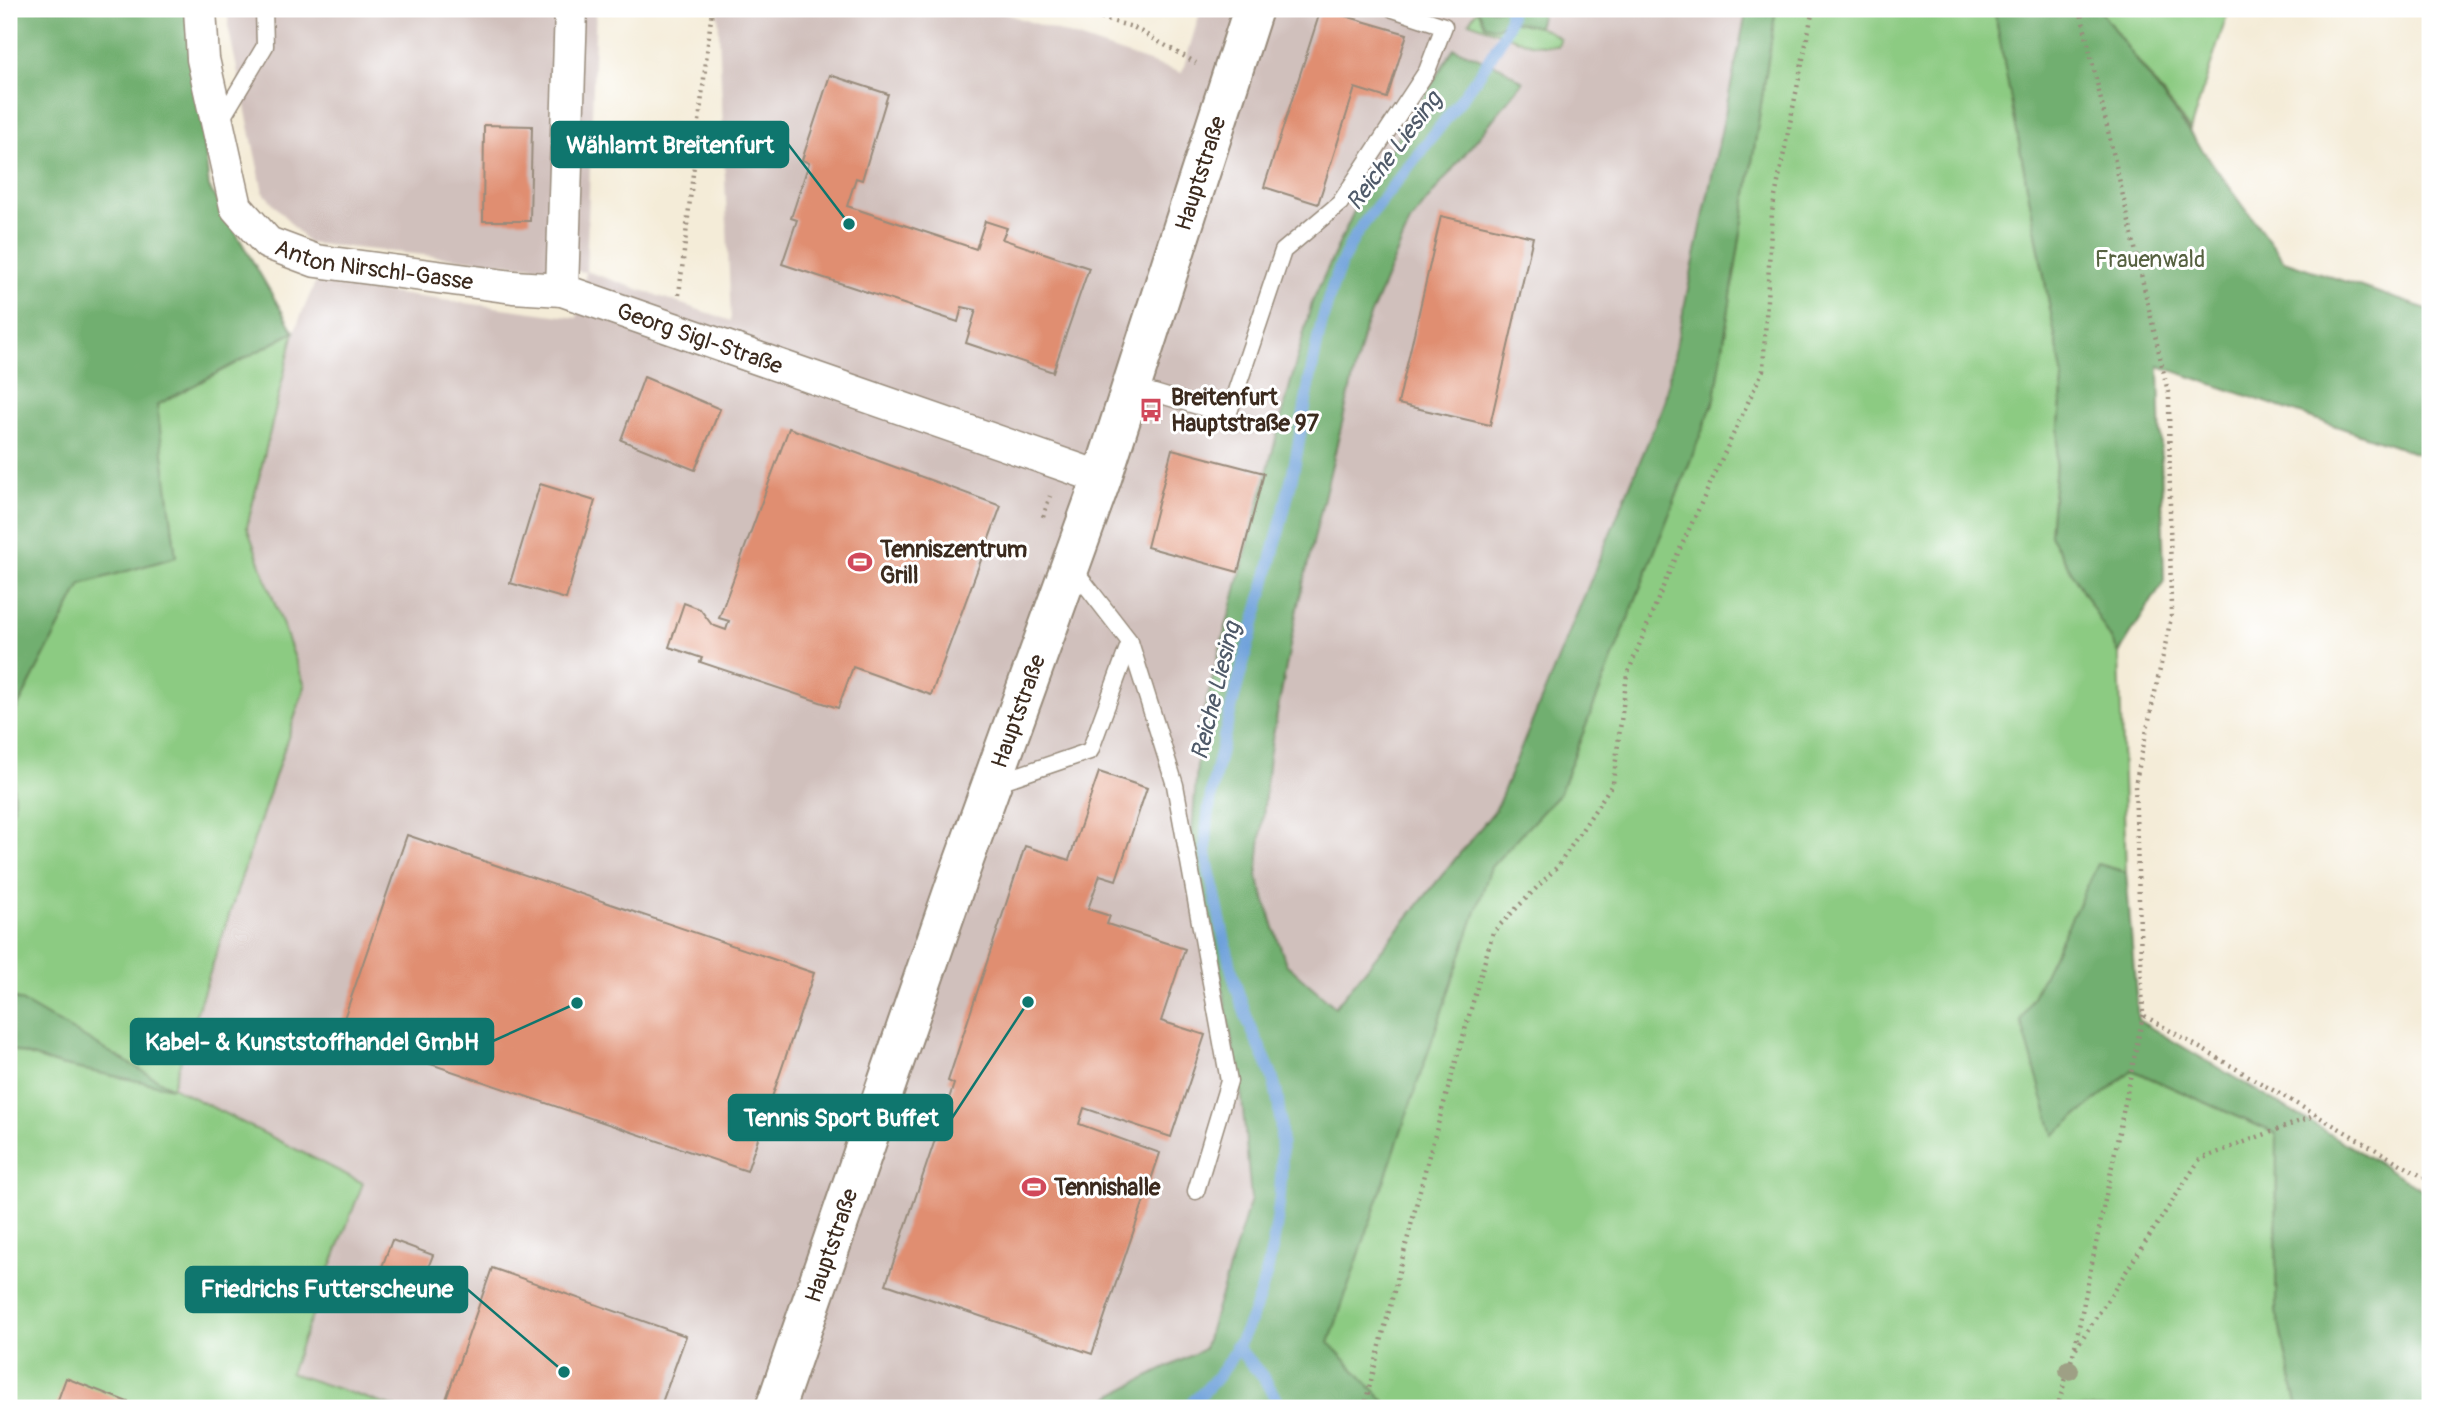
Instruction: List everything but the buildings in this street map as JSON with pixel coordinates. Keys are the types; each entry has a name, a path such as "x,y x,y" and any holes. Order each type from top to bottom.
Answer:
{"main road":[{"name":"Hauptstraße","path":"775,1408 991,785 1102,478 1253,9"}],"street":[{"name":"Anton Nirschl-Gasse","path":"200,9 203,58 236,207 268,243 316,261 513,288 562,290"},
{"path":"562,290 571,9"},
{"name":"Georg Sigl-Straße","path":"562,290 1102,478"}],"lane":[{"path":"219,124 265,46 264,9"},
{"path":"1131,386 1228,415 1283,251 1340,203 1427,71 1444,26 1393,9"},
{"path":"1071,565 1130,642 1175,785 1230,1081 1196,1191"},
{"path":"991,785 1090,751 1130,642"}],"path":[{"path":"676,328 712,9"},
{"path":"1067,9 1133,27 1204,68 1232,78"},
{"path":"1364,1408 1428,1159 1493,932 1558,866 1613,783 1627,675 1667,577 1763,370 1772,212 1813,9"},
{"path":"2057,1408 2074,1351 2143,1014 2136,785 2171,618 2169,396 2080,9"},
{"path":"2143,1014 2430,1181"},
{"path":"2074,1351 2200,1159 2316,1115"}],"shaded area":[{"path":"228,9 596,9 586,271 731,321 718,9 992,9 1182,73 1201,9 1477,9 1469,22 1530,44 1553,32 1538,27 1543,9 1747,9 1664,403 1496,809 1335,1007 1286,964 1257,876 1269,756 1297,609 1365,328 1410,222 1523,82 1454,48 1361,196 1312,302 1275,451 1230,607 1191,844 1215,944 1242,1099 1251,1199 1204,1350 1112,1395 1097,1408 396,1408 290,1373 362,1183 172,1088 305,686 247,527 294,332 315,283 577,318 586,272 308,243 263,192 228,26"}],"green space":[{"path":"9,9 191,9 209,187 294,332 157,405 176,557 81,584 11,720 14,808 9,816"},
{"path":"1478,9 1485,25 1497,28 1507,20 1535,26 1560,39 1558,46 1530,44 1469,22"},
{"path":"1478,9 1543,9 1538,27 1507,20 1497,28 1485,25"},
{"path":"1747,9 1776,9 1715,398 1559,794 1491,867 1329,1343 1391,1408 1097,1408 1112,1395 1204,1349 1251,1199 1242,1099 1215,944 1191,844 1200,726 1312,302 1361,196 1454,48 1501,67 1523,82 1410,222 1365,328 1297,609 1269,756 1257,876 1286,964 1335,1007 1496,809 1664,403"},
{"path":"1776,9 1994,9 2063,378 2050,535 2119,653 2126,872 2098,864 2132,1070 2277,1134 2276,1311 2298,1408 1391,1408 1329,1343 1491,866 1559,794 1715,398"},
{"name":"Frauenwald","path":"1994,9 2099,9 2284,261 2430,310 2430,458 2159,366 2164,581 2119,653 2050,535 2063,378"},
{"path":"2099,9 2229,9 2190,130"},
{"path":"294,332 247,527 305,686 172,1087 363,1183 290,1373 396,1408 9,1408 9,1049 60,1065 169,1086 9,996 9,816 14,807 11,720 81,584 176,557 156,405"},
{"path":"2098,864 2126,872 2138,1020 2430,1194 2430,1408 2298,1408 2276,1311 2277,1134 2132,1070 2054,1135 2021,1021"},
{"path":"9,996 172,1088 60,1065 9,1049"}],"waterway":[{"name":"Reiche Liesing","path":"1184,1408 1213,1382 1237,1348 1255,1309 1268,1266 1277,1221 1281,1176 1281,1134 1275,1084 1235,983 1207,861 1207,825 1216,769 1285,508 1322,321 1341,264 1368,218 1493,54 1507,27 1510,9"},
{"path":"1236,1346 1264,1378 1281,1408"}],"place":[{"name":"Wählamt Breitenfurt","path":"849,224"},
{"name":"Breitenfurt Hauptstraße 97","path":"1151,410"},
{"name":"Tenniszentrum Grill","path":"860,562"},
{"name":"Tennis Sport Buffet","path":"1028,1002"},
{"name":"Kabel- & Kunststoffhandel GmbH","path":"577,1003"},
{"name":"Tennishalle","path":"1034,1187"},
{"name":"Friedrichs Futterscheune","path":"564,1372"}]}
